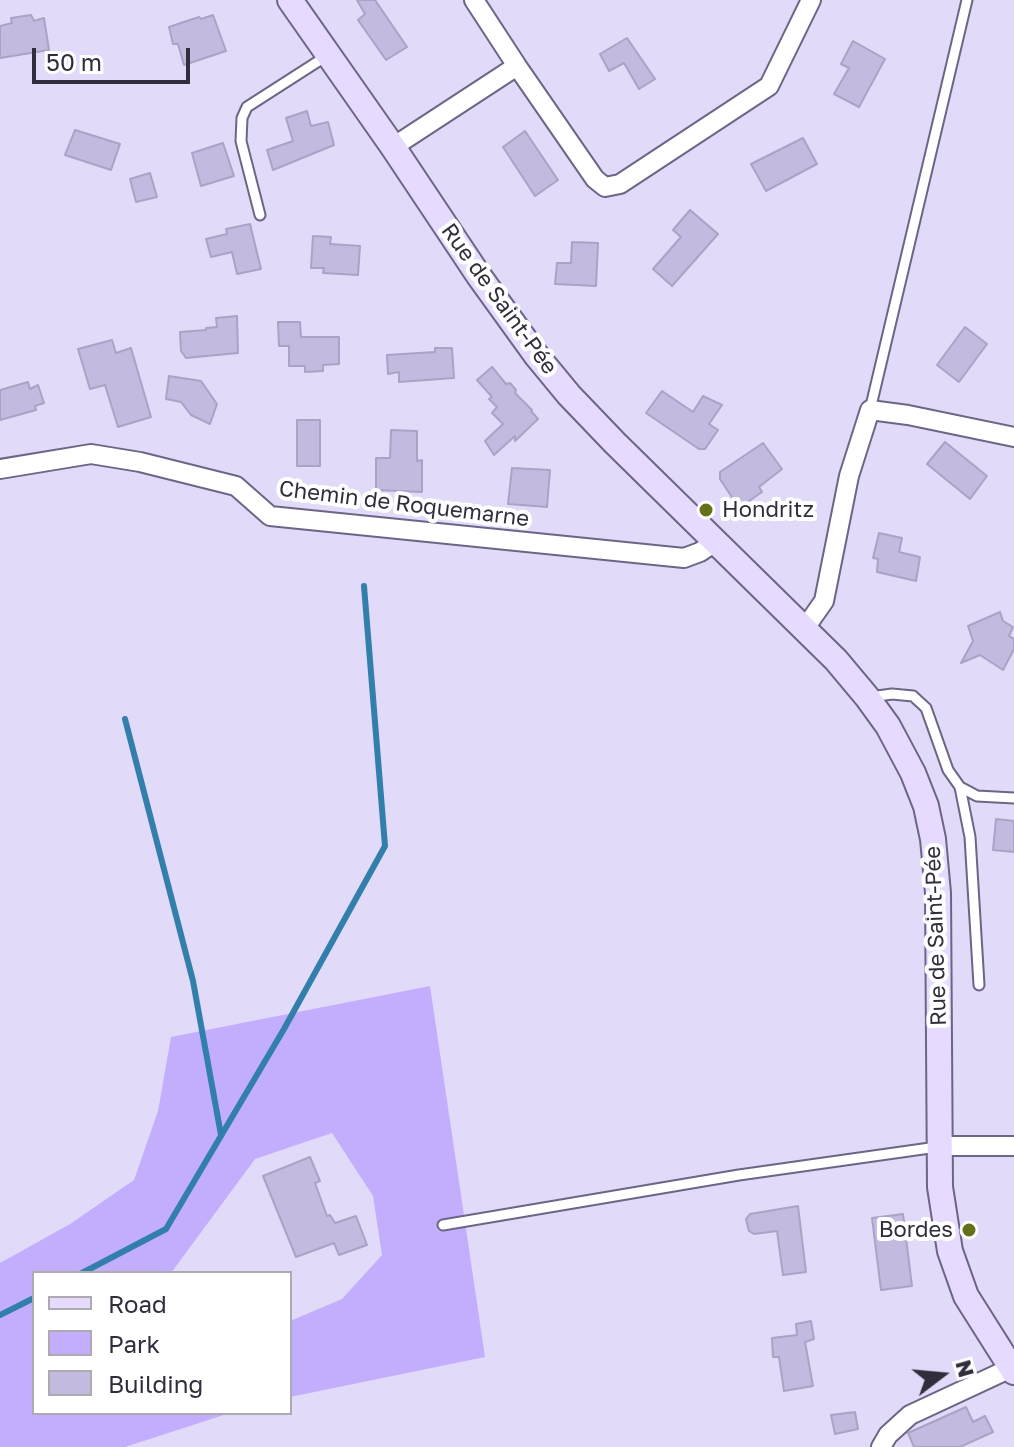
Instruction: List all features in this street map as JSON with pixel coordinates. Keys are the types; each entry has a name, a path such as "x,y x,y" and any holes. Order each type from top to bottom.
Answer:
{"main road":[{"name":"Rue de Saint-Pée","path":"290,0 536,355 615,443 836,660 888,726 913,773 926,806 933,839 938,893 940,1187 950,1251 966,1296 1012,1370"}],"street":[{"path":"474,0 595,179 605,187 620,184 769,86 811,0"},
{"path":"393,147 517,66"},
{"path":"805,628 824,601 849,476 870,410 1014,437"},
{"name":"Chemin de Roquemarne","path":"0,469 91,454 140,462 236,486 270,516 684,558 715,542"},
{"path":"940,1146 1014,1146"},
{"path":"881,1447 888,1435 910,1415 1012,1370"}],"lane":[{"path":"870,410 967,0"},
{"path":"260,215 241,141 242,118 247,107 328,55"},
{"path":"867,697 892,694 913,696 926,708 948,770 960,787 970,837 979,985"},
{"path":"960,787 977,796 1014,798"},
{"path":"443,1225 739,1175 940,1146"}],"green space":[{"path":"430,986 485,1357 292,1397 292,1320 342,1299 382,1255 373,1196 332,1133 255,1159 172,1271 32,1271 32,1415 224,1415 125,1447 0,1447 0,1263 70,1224 134,1180 158,1111 171,1037"}],"building":[{"path":"357,0 375,0 407,47 386,60 358,20 365,14"},
{"path":"31,15 34,21 44,18 49,50 0,58 0,26 12,23 11,18"},
{"path":"213,15 226,51 184,65 178,44 173,44 169,27"},
{"path":"627,38 655,79 639,89 624,63 609,71 600,54"},
{"path":"853,41 885,59 859,107 834,94 849,68 841,64"},
{"path":"307,111 311,126 328,122 334,145 273,170 267,150 293,141 286,118"},
{"path":"75,130 120,144 111,170 65,155"},
{"path":"525,131 558,180 535,196 503,147"},
{"path":"803,138 817,164 766,191 751,164"},
{"path":"223,143 234,176 201,186 192,153"},
{"path":"150,173 157,197 136,202 130,179"},
{"path":"690,210 718,234 672,286 653,269 681,237 673,230"},
{"path":"250,224 261,269 237,274 232,252 211,257 206,239 227,234 226,229"},
{"path":"313,236 331,237 330,244 360,246 358,275 323,273 324,268 311,268"},
{"path":"572,242 598,243 596,286 555,284 557,263 571,263"},
{"path":"237,316 238,353 186,358 181,351 180,332 217,327 216,318"},
{"path":"278,322 300,322 301,337 339,337 339,364 323,365 323,371 305,372 305,366 289,366 289,346 279,346"},
{"path":"965,327 987,344 959,382 937,365"},
{"path":"112,340 116,353 131,348 151,417 118,427 105,385 90,389 78,349"},
{"path":"435,348 452,348 454,378 399,382 399,372 388,374 387,355 435,352"},
{"path":"492,367 506,384 510,383 538,419 515,441 515,436 494,455 485,441 503,424 492,413 497,407 489,399 492,397 477,380"},
{"path":"169,376 201,381 217,404 210,424 191,415 181,402 166,399"},
{"path":"28,382 30,389 38,385 44,403 35,406 36,410 0,420 0,390"},
{"path":"662,391 693,412 703,396 722,405 709,424 718,430 705,449 699,449 646,413"},
{"path":"297,420 320,420 320,466 297,466"},
{"path":"391,430 417,431 417,461 422,460 422,492 376,490 376,458 390,458"},
{"path":"945,442 987,476 970,499 927,464"},
{"path":"763,443 782,469 759,487 762,492 739,508 720,479 720,472"},
{"path":"512,468 550,470 547,507 508,504"},
{"path":"879,533 902,538 899,552 920,557 916,581 877,572 878,559 873,558"},
{"path":"1000,612 1003,621 1013,627 1009,636 1014,639 1014,649 1003,670 980,655 961,663 973,641 968,626"},
{"path":"996,819 1014,821 1014,852 993,850"},
{"path":"310,1157 320,1181 315,1183 327,1216 330,1215 335,1223 356,1216 367,1245 339,1255 334,1243 296,1257 263,1176"},
{"path":"798,1206 806,1272 783,1275 777,1231 754,1234 749,1231 746,1219 750,1214"},
{"path":"903,1214 912,1286 881,1290 872,1218"},
{"path":"811,1321 814,1339 805,1342 813,1386 784,1391 779,1357 773,1357 772,1338 797,1335 796,1324"},
{"path":"966,1407 973,1422 985,1416 993,1432 960,1447 914,1447 908,1433"},
{"path":"855,1412 858,1429 835,1434 831,1415"}],"waterway":[{"path":"86,1271 166,1229 284,1029 385,846 364,586"},
{"path":"125,719 193,981 221,1135"},
{"path":"0,1315 32,1299"}],"place":[{"name":"Hondritz","path":"706,510"},
{"name":"Bordes","path":"969,1230"}]}
